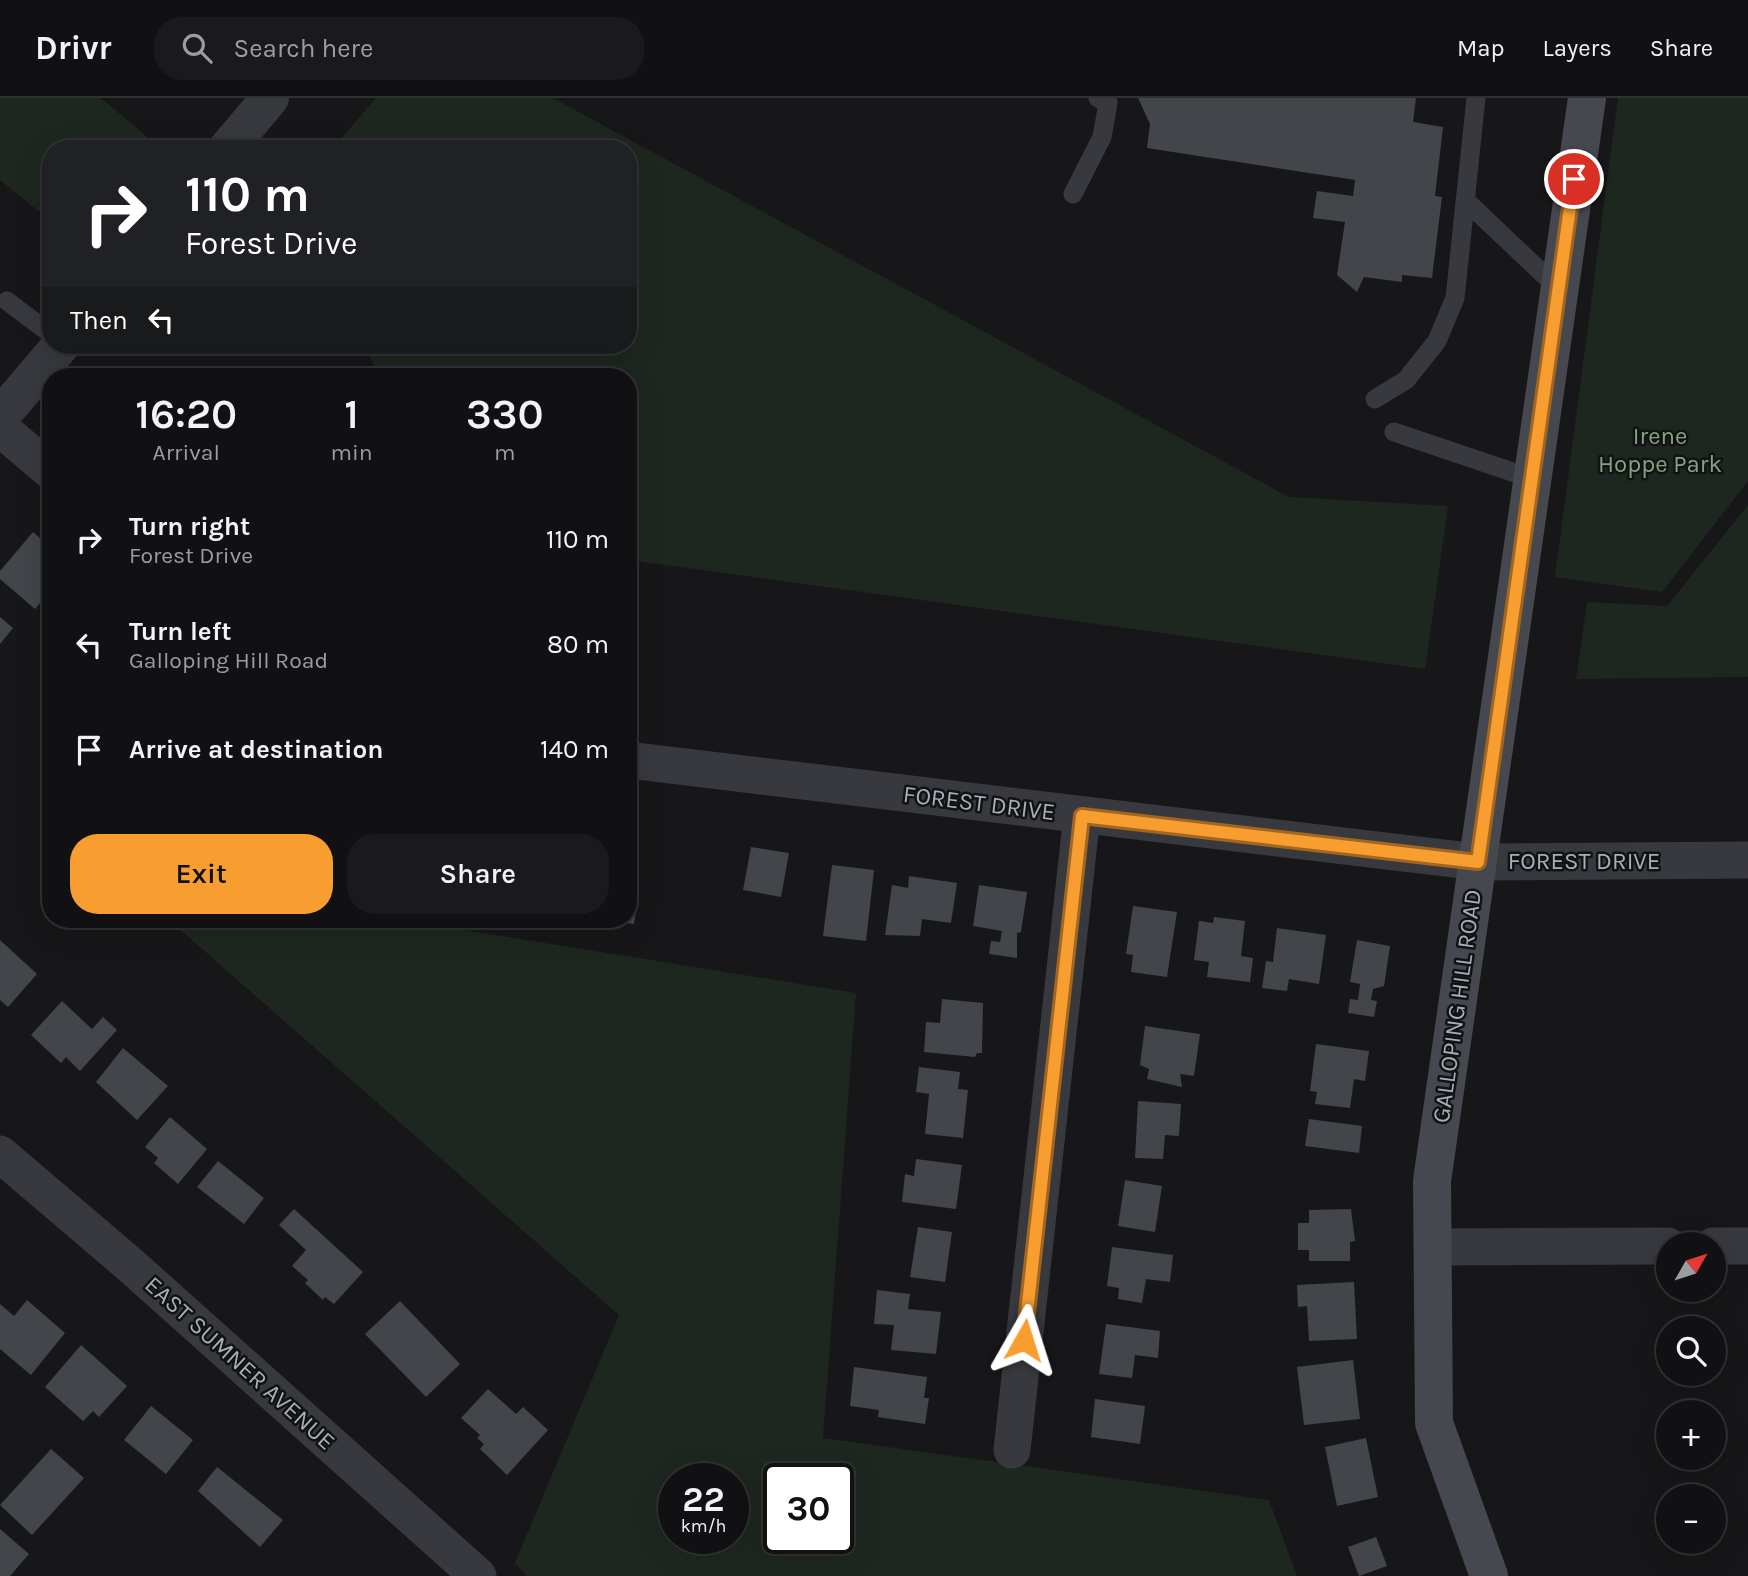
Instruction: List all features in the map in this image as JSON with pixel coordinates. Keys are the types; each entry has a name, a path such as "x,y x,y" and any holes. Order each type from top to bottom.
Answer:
{"main road":[{"name":"GALLOPING HILL ROAD","path":"1489,1576 1434,1423 1432,1181 1587,98"}],"street":[{"path":"235,140 270,98"},
{"path":"0,417 53,354"},
{"path":"0,428 42,463"},
{"name":"FOREST DRIVE","path":"637,761 1478,862 1748,860"},
{"path":"1012,1450 1082,816"},
{"name":"EAST SUMNER AVENUE","path":"0,1154 478,1575"},
{"path":"1432,1247 1656,1246"},
{"path":"1726,1246 1748,1246"}],"lane":[{"path":"1073,194 1102,137 1108,103 1098,98"},
{"path":"1375,399 1406,380 1437,341 1455,298 1476,98"},
{"path":"1465,200 1558,288"},
{"path":"6,301 42,327"},
{"path":"1394,432 1533,479"}],"green space":[{"path":"0,98 101,98 147,137 144,140 42,140 42,214 0,180"},
{"path":"376,98 553,98 630,140 340,140"},
{"name":"Irene Hoppe Park","path":"1618,98 1748,98 1748,481 1662,592 1555,577"},
{"path":"637,144 1289,497 1448,506 1425,669 637,561 637,368 374,368 369,354 637,354"},
{"path":"1748,505 1748,677 1576,679 1587,602 1667,606"},
{"path":"178,928 453,928 856,993 823,1438 1269,1500 1297,1576 527,1576 515,1563 619,1315"}],"building":[{"path":"1138,98 1416,98 1413,122 1443,127 1435,196 1442,197 1432,278 1402,275 1402,282 1364,277 1357,292 1337,275 1345,222 1313,218 1317,191 1353,196 1355,180 1147,148 1150,124"},
{"path":"33,532 42,540 42,601 35,609 0,579 0,571"},
{"path":"0,617 13,628 0,644"},
{"path":"751,847 789,853 781,897 743,890"},
{"path":"832,865 874,870 866,941 823,936"},
{"path":"909,876 957,883 951,923 922,919 920,936 885,935 892,885 908,888"},
{"path":"979,885 1027,892 1021,932 1017,933 1017,958 989,954 991,941 1000,942 1002,931 973,926"},
{"path":"1133,906 1177,912 1167,977 1131,972 1133,955 1126,954"},
{"path":"1214,917 1245,921 1241,956 1253,958 1250,982 1207,977 1209,962 1194,960 1199,921 1213,923"},
{"path":"1277,928 1326,935 1319,984 1289,979 1287,991 1262,988 1266,961 1273,962"},
{"path":"0,940 37,974 8,1007 0,1000"},
{"path":"1357,940 1390,946 1384,986 1373,989 1371,1000 1377,1001 1374,1017 1348,1013 1350,999 1358,1000 1360,984 1350,982"},
{"path":"942,999 983,1003 982,1053 977,1053 975,1057 924,1052 926,1022 940,1023"},
{"path":"62,1001 92,1029 103,1017 117,1030 80,1071 66,1057 61,1063 31,1035"},
{"path":"1145,1026 1200,1034 1194,1076 1180,1074 1182,1087 1147,1079 1149,1069 1140,1065"},
{"path":"1316,1044 1369,1051 1365,1081 1354,1079 1350,1108 1315,1104 1317,1092 1310,1091"},
{"path":"123,1048 168,1086 137,1120 96,1082"},
{"path":"919,1067 960,1072 958,1089 968,1090 963,1138 925,1134 929,1094 916,1092"},
{"path":"1138,1101 1181,1104 1179,1136 1165,1135 1163,1159 1135,1158"},
{"path":"170,1117 207,1149 178,1184 154,1163 158,1158 145,1147"},
{"path":"1309,1119 1362,1126 1359,1153 1305,1146"},
{"path":"916,1159 962,1165 956,1209 902,1202 905,1174 914,1176"},
{"path":"218,1161 264,1198 244,1224 197,1187"},
{"path":"1125,1180 1162,1186 1155,1232 1118,1226"},
{"path":"294,1209 363,1272 334,1304 325,1297 323,1300 305,1283 308,1280 292,1266 306,1250 279,1225"},
{"path":"1351,1209 1355,1241 1350,1242 1350,1261 1309,1261 1309,1250 1298,1250 1298,1223 1309,1223 1309,1210"},
{"path":"918,1227 952,1232 945,1282 910,1277"},
{"path":"1112,1247 1173,1255 1170,1282 1146,1279 1142,1303 1118,1299 1119,1288 1107,1286"},
{"path":"1354,1282 1357,1339 1309,1341 1307,1306 1298,1307 1297,1285"},
{"path":"877,1290 910,1294 908,1309 941,1312 936,1354 891,1350 894,1325 874,1324"},
{"path":"27,1300 65,1333 31,1375 0,1349 0,1304 14,1316"},
{"path":"400,1301 460,1364 426,1397 365,1334"},
{"path":"1106,1324 1160,1331 1158,1358 1135,1355 1132,1378 1099,1374"},
{"path":"81,1345 127,1386 99,1417 93,1411 83,1421 45,1387"},
{"path":"1353,1360 1360,1419 1304,1425 1297,1367"},
{"path":"854,1367 927,1377 924,1398 929,1398 925,1424 878,1417 879,1410 850,1406"},
{"path":"488,1389 516,1414 523,1407 548,1430 507,1475 480,1449 484,1444 477,1438 480,1435 461,1418"},
{"path":"1095,1399 1145,1406 1140,1444 1091,1437"},
{"path":"151,1406 193,1440 166,1474 124,1440"},
{"path":"1366,1438 1378,1497 1337,1506 1325,1447"},
{"path":"51,1449 84,1478 32,1535 0,1505"},
{"path":"217,1467 283,1520 260,1547 198,1491"},
{"path":"0,1529 29,1554 10,1576 0,1576"},
{"path":"1376,1537 1387,1566 1359,1576 1348,1547"}],"route":[{"path":"1024,1340 1082,816 1478,862 1574,179"}]}
